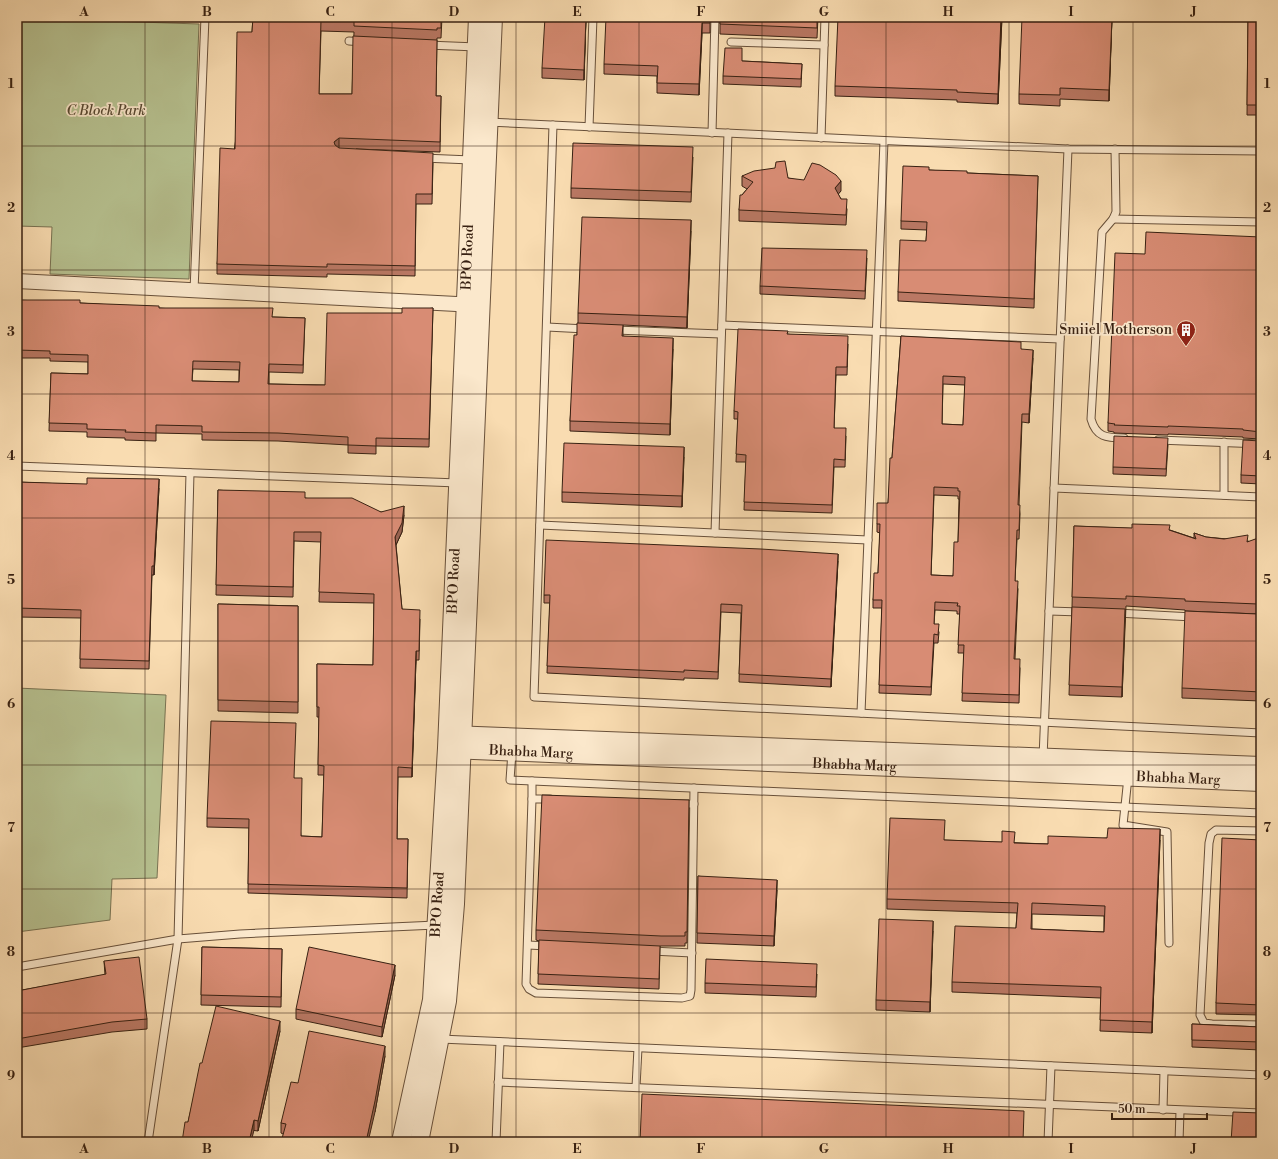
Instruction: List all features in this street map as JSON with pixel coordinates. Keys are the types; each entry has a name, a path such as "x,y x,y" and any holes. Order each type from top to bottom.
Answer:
{"street":[{"name":"BPO Road","path":"474,304 473,160 482,122 477,47 478,17"},
{"name":"BPO Road","path":"401,1142 432,1039 447,1001 453,923 455,742 482,122 493,17"},
{"path":"17,281 474,304"},
{"name":"BPO Road","path":"419,1142 432,1039 432,1000 436,925 455,742"},
{"name":"Bhabha Marg","path":"455,742 512,751 1043,765 1261,766"},
{"name":"Bhabha Marg","path":"455,742 1043,765 1128,776 1261,782"}],"lane":[{"path":"194,291 205,17"},
{"path":"589,127 593,17"},
{"path":"712,132 715,17"},
{"path":"821,138 825,17"},
{"path":"349,41 372,42"},
{"path":"731,42 824,45"},
{"path":"418,44 477,47"},
{"path":"482,122 1068,149 1261,151"},
{"path":"553,125 534,697 1261,733"},
{"path":"715,533 728,133"},
{"path":"861,713 884,141"},
{"path":"1043,765 1068,149"},
{"path":"1115,149 1116,212 1102,232 1091,419 1098,433 1105,438 1129,439"},
{"path":"416,157 473,160"},
{"path":"1113,218 1261,222"},
{"path":"722,325 1060,339"},
{"path":"546,327 591,329"},
{"path":"606,329 721,334"},
{"path":"1153,440 1261,444"},
{"path":"1224,442 1224,495"},
{"path":"17,466 466,483"},
{"path":"148,1142 178,939 190,473"},
{"path":"1054,488 1261,497"},
{"path":"540,525 868,540"},
{"path":"1049,610 1088,612"},
{"path":"1112,613 1198,617"},
{"path":"512,751 510,780 1261,813"},
{"path":"1128,776 1124,825 1167,832 1169,943"},
{"path":"532,781 526,984 529,989 536,993 682,998 690,996 694,788"},
{"path":"532,798 556,799"},
{"path":"671,803 694,804"},
{"path":"1261,831 1216,830 1211,834 1209,843 1200,1016 1204,1023 1261,1025"},
{"path":"17,967 178,939 240,934 453,923"},
{"path":"528,945 559,947"},
{"path":"645,951 692,953"},
{"path":"432,1039 1261,1075"},
{"path":"496,1142 500,1042"},
{"path":"636,1087 638,1048"},
{"path":"1048,1142 1051,1066"},
{"path":"1163,1110 1164,1071"},
{"path":"498,1082 1261,1113"},
{"path":"1179,1142 1180,1110"}],"green space":[{"name":"C Block Park","path":"17,18 199,24 189,279 50,274 52,227 17,226"},
{"path":"17,688 166,695 157,878 112,879 110,920 17,932"}],"building":[{"path":"253,17 441,17 441,28 437,28 437,30 354,26 354,21 321,20 319,94 352,94 353,36 437,40 436,96 441,96 440,142 339,138 334,142 339,148 433,153 432,194 416,194 415,266 327,264 327,267 217,264 220,148 235,149 237,32 252,32"},
{"path":"545,17 586,17 584,70 542,68"},
{"path":"606,17 710,17 710,23 702,23 699,84 657,83 658,66 604,64"},
{"path":"720,17 817,17 817,28 720,24"},
{"path":"838,17 1001,17 998,94 957,92 957,90 835,86"},
{"path":"1022,17 1112,17 1109,90 1060,88 1060,95 1019,94"},
{"path":"1248,19 1261,19 1261,105 1247,105"},
{"path":"725,48 742,48 742,61 802,64 801,79 723,76"},
{"path":"573,143 693,147 691,192 571,188"},
{"path":"785,161 788,178 804,180 812,163 820,165 836,175 841,181 835,188 841,199 847,199 846,215 739,210 740,195 742,195 753,182 742,176 754,171 775,168 776,162"},
{"path":"903,166 929,167 929,170 967,171 967,173 1038,176 1034,299 898,292 900,240 926,241 927,222 901,221"},
{"path":"582,217 691,220 687,317 578,313"},
{"name":"Smiiel Motherson","path":"1146,232 1261,237 1261,432 1243,429 1114,425 1115,424 1108,423 1115,253 1145,254"},
{"path":"762,248 867,250 865,291 760,286"},
{"path":"17,300 80,300 80,303 159,306 159,308 273,308 272,317 305,318 303,365 269,364 268,384 325,385 327,313 402,313 402,308 433,308 429,439 376,438 376,446 348,445 348,437 278,433 202,432 202,426 156,425 156,433 125,432 126,430 87,429 87,424 49,423 51,373 88,374 88,355 50,354 50,351 17,350","holes":["193,361 240,362 239,382 192,381"]},
{"path":"577,323 623,325 622,336 673,338 670,424 570,421 574,335 577,335"},
{"path":"738,329 788,331 787,334 848,336 847,367 836,367 834,428 846,428 845,460 834,459 832,505 744,502 746,455 736,454 738,412 734,411"},
{"path":"901,336 1021,342 1021,349 1033,350 1029,414 1022,414 1018,505 1020,505 1019,530 1017,530 1015,581 1018,581 1014,659 1020,659 1019,695 962,693 964,645 958,645 960,606 957,606 958,603 935,602 934,624 939,624 938,635 934,634 931,687 879,685 882,600 873,600 874,573 878,573 880,524 877,524 877,503 888,503 890,458 892,458","holes":["943,376 965,377 963,425 942,424","934,487 958,488 958,491 960,491 958,542 954,542 953,576 931,575"]},
{"path":"1114,436 1168,438 1166,469 1113,467"},
{"path":"1243,440 1261,441 1261,476 1241,475"},
{"path":"564,443 684,447 682,496 562,492"},
{"path":"87,478 159,479 154,566 152,566 149,661 80,659 81,610 17,608 17,482 87,484"},
{"path":"218,490 305,492 305,498 352,498 381,512 404,506 402,523 395,537 402,609 420,610 419,651 416,651 412,768 398,767 397,839 408,839 407,888 248,884 249,819 207,818 211,721 296,723 294,778 302,778 301,836 322,837 324,766 318,765 319,707 317,707 317,664 373,665 374,594 319,592 321,532 294,532 293,587 216,585"},
{"path":"1132,524 1170,525 1169,530 1196,539 1194,533 1206,537 1224,539 1248,535 1247,542 1261,537 1258,604 1185,601 1185,599 1126,596 1126,599 1072,597 1074,526 1132,528"},
{"path":"546,540 761,549 838,554 831,679 739,674 742,605 721,604 718,672 547,666 550,595 544,595"},
{"path":"218,604 298,606 298,702 218,700"},
{"path":"1072,607 1125,609 1122,687 1069,685"},
{"path":"1185,611 1258,614 1257,621 1261,621 1261,692 1182,688"},
{"path":"542,795 689,800 687,932 685,932 685,936 536,930"},
{"path":"890,818 945,820 944,840 1002,842 1002,831 1015,832 1014,843 1048,844 1048,836 1107,838 1108,828 1160,829 1152,1022 1100,1020 1101,987 952,982 955,926 1016,928 1018,903 887,899","holes":["1032,903 1105,906 1104,932 1031,929"]},
{"path":"1222,838 1261,840 1261,1005 1216,1003"},
{"path":"698,876 777,880 774,936 697,933"},
{"path":"879,919 933,921 930,1002 876,1000"},
{"path":"539,940 660,946 659,979 538,974"},
{"path":"202,947 282,949 281,997 201,995"},
{"path":"309,947 395,965 382,1027 296,1009"},
{"path":"139,957 147,1019 112,1022 17,1039 17,991 106,974 104,961"},
{"path":"706,959 817,964 816,987 705,983"},
{"path":"216,1006 280,1021 258,1121 254,1120 249,1142 182,1142 185,1122 188,1122 200,1063 202,1063"},
{"path":"1192,1024 1261,1027 1261,1042 1192,1040"},
{"path":"309,1031 385,1046 366,1142 281,1142 286,1124 281,1123 291,1082 298,1083"},
{"path":"642,1094 1024,1111 1023,1142 640,1142"},
{"path":"1233,1112 1261,1113 1261,1142 1231,1142"}],"place":[{"name":"Smiiel Motherson","path":"1186,347"}]}
